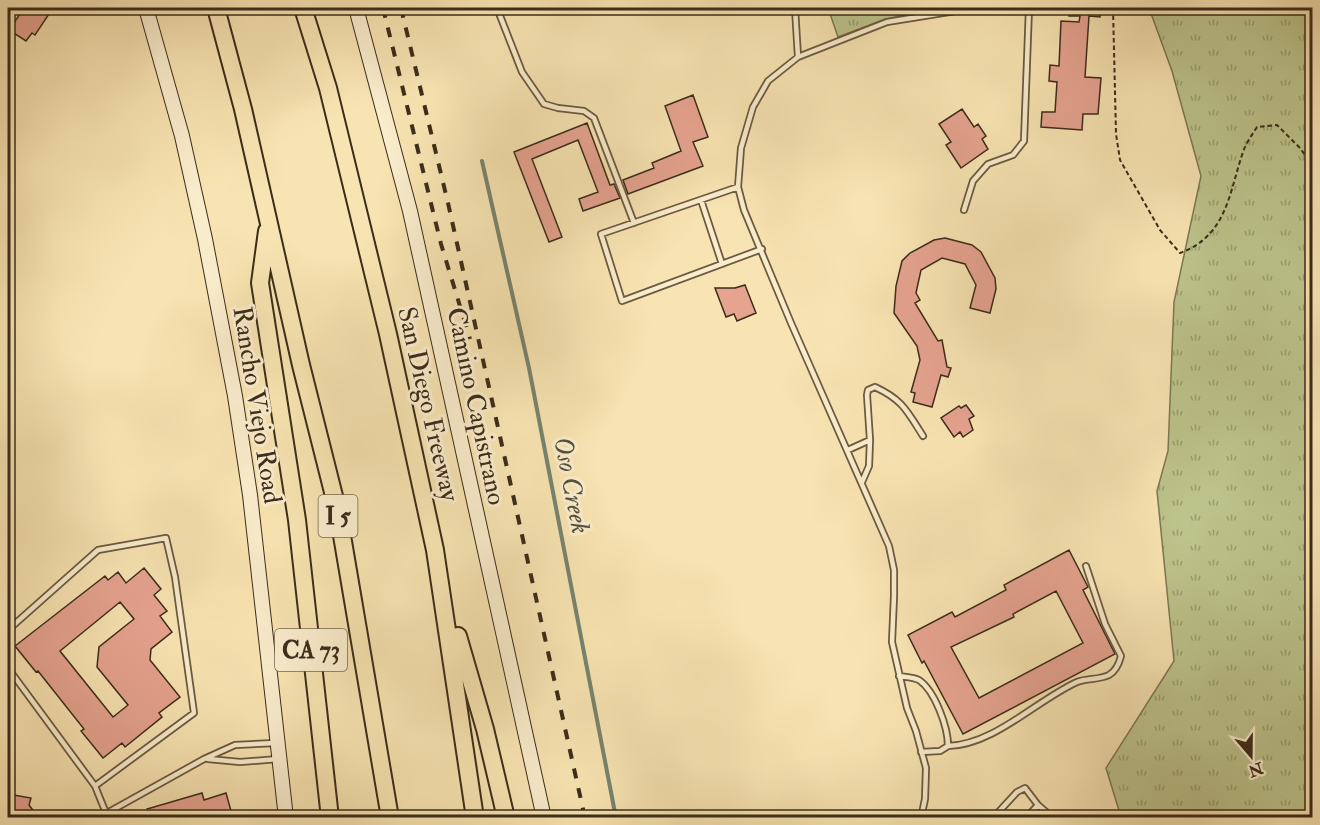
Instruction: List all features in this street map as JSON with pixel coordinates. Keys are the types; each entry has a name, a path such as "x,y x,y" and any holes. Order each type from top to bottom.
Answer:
{"highway":[{"name":"I 5","path":"216,8 269,218 301,365 338,512 390,818"},
{"name":"San Diego Freeway","path":"303,8 328,88 388,334 440,575 475,818"},
{"name":"CA 73","path":"269,218 260,283 297,520 330,818"},
{"path":"440,575 485,729 506,818"}],"street":[{"name":"Rancho Viejo Road","path":"146,8 182,136 205,239 235,396 250,495 286,818"},
{"name":"Camino Capistrano","path":"356,8 410,211 544,818"}],"lane":[{"path":"497,8 522,72 544,104 584,111 594,117 634,223"},
{"path":"795,8 798,57"},
{"path":"921,818 925,799 926,768 907,708 892,642 894,570 889,546 791,323 744,210 738,188 741,148 753,107 768,81 798,57 887,22 974,8"},
{"path":"964,210 972,181 988,164 1013,155 1024,141 1029,8 1058,8"},
{"path":"738,188 601,234 622,301 762,249"},
{"path":"701,200 722,264"},
{"path":"862,482 869,466 868,390 876,387 903,403 922,436"},
{"path":"848,450 870,440"},
{"path":"8,630 98,550 166,538 175,577 194,713 95,786"},
{"path":"921,752 940,751 948,746 960,746 994,731 1078,681 1108,676 1116,669 1121,656 1105,624 1086,566"},
{"path":"8,668 95,786 107,815 206,759 236,745 278,743"},
{"path":"899,676 917,680 927,688 942,716 948,733 948,746"},
{"path":"206,759 240,762 280,758"},
{"path":"993,818 1017,792 1025,788 1038,805 1053,818"},
{"path":"1026,818 1038,805"}],"path":[{"path":"1113,8 1116,134 1120,160 1160,230 1180,253 1196,247 1214,231 1235,183 1244,150 1257,128 1277,125 1300,148 1312,165"}],"green space":[{"path":"828,8 932,8 883,20 838,37"},
{"path":"1149,8 1312,8 1312,817 1121,817 1106,768 1174,661 1157,491 1168,451 1174,302 1201,176 1172,71"}],"building":[{"path":"24,8 53,8 35,35 32,33 26,41 9,30"},
{"path":"1069,8 1100,8 1100,17 1089,16 1085,77 1101,78 1098,114 1083,114 1082,130 1041,127 1042,112 1055,112 1057,82 1049,81 1050,65 1059,66 1061,21 1079,22 1080,16 1069,16"},
{"path":"693,95 708,137 693,142 703,166 628,194 623,180 654,168 652,163 681,151 665,106"},
{"path":"962,109 974,127 978,124 986,136 982,139 988,149 961,168 946,145 951,142 939,124"},
{"path":"587,123 610,185 614,184 620,198 583,211 579,199 598,192 578,140 532,159 562,237 549,242 514,152"},
{"path":"945,238 972,245 981,252 995,278 996,289 990,313 970,308 976,285 965,264 942,258 921,270 916,293 920,300 915,303 938,341 942,340 947,367 951,368 948,377 941,375 932,407 913,402 915,393 911,392 920,360 917,346 894,313 896,286 902,261 910,253 934,240"},
{"path":"745,285 756,313 737,321 734,314 726,317 715,288 735,288"},
{"path":"966,405 974,416 969,419 973,430 963,437 960,432 954,437 941,418 959,406 961,408"},
{"path":"1069,550 1088,587 1083,590 1115,654 963,734 908,635 952,612 955,617 1006,590 1004,585","holes":["1056,591 1083,643 979,698 951,647 1014,617 1013,614"]},
{"path":"144,568 161,589 154,595 167,611 160,616 172,632 151,649 150,660 180,697 159,713 162,717 125,747 122,743 103,758 81,731 84,729 15,646 105,576 108,580 118,572 126,583","holes":["120,602 134,619 99,647 97,667 128,705 113,717 60,651"]},
{"path":"202,793 204,800 226,793 233,818 150,818 147,809"},
{"path":"8,794 31,798 29,805 39,818 8,818"}],"waterway":[{"name":"Oso Creek","path":"482,161 529,368 616,818"}],"railway":[{"path":"383,8 441,244 470,339"},
{"path":"401,8 448,203 585,818"}]}
